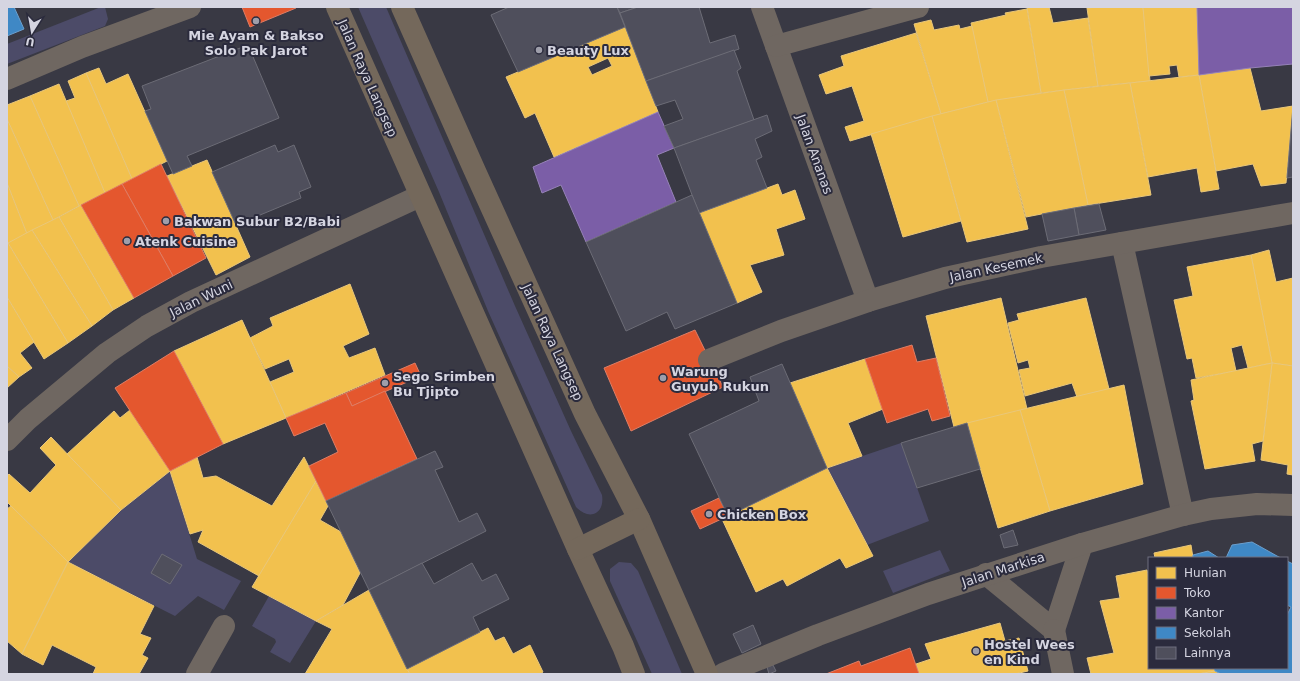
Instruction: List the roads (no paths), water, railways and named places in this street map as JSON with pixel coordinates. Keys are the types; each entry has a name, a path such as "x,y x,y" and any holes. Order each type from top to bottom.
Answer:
{"main road":[{"name":"Jalan Raya Langsep","path":"337,7 420,196 623,646 634,674"},
{"name":"Jalan Raya Langsep","path":"402,7 470,162 585,414 639,519 707,674"},
{"path":"578,549 639,519"}],"street":[{"path":"7,79 82,47 190,7"},
{"name":"Jalan Ananas","path":"762,7 868,301"},
{"path":"776,46 918,7"},
{"name":"Jalan Wuni","path":"7,440 28,419 107,353 147,326 190,302 420,196"},
{"name":"Jalan Kesemek","path":"709,360 781,331 868,301 945,278 1041,257 1220,224 1293,213"},
{"path":"1122,243 1183,515"},
{"name":"Jalan Markisa","path":"723,674 825,632 928,594 1082,544 1183,515 1211,509 1256,504 1293,505"},
{"path":"1063,674 1054,630 1082,544"},
{"path":"986,574 1054,630"},
{"path":"197,674 224,626"}],"place":[{"name":"Mie Ayam & Bakso Solo Pak Jarot","path":"256,21"},
{"name":"Beauty Lux","path":"539,50"},
{"name":"Bakwan Subur B2/Babi","path":"166,221"},
{"name":"Atenk Cuisine","path":"127,241"},
{"name":"Warung Guyub Rukun","path":"663,378"},
{"name":"Sego Srimben Bu Tjipto","path":"385,383"},
{"name":"Chicken Box","path":"709,514"},
{"name":"Hostel Wees en Kind","path":"976,651"}]}
